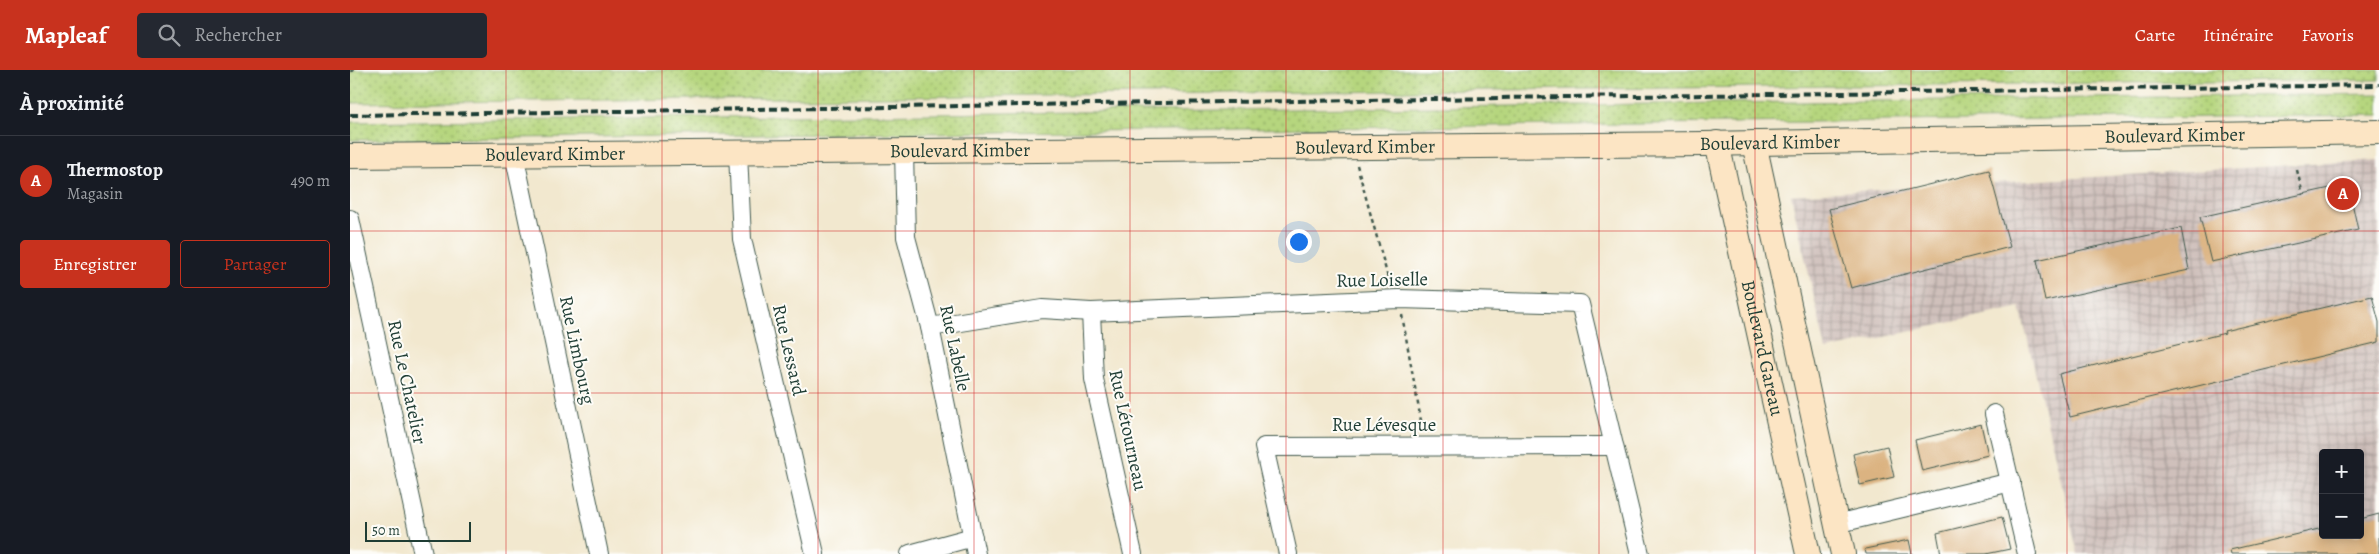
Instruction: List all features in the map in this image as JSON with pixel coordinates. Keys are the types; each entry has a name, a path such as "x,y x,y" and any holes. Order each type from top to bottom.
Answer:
{"street":[{"name":"Boulevard Kimber","path":"350,156 1754,143 2379,132"},
{"name":"Boulevard Gareau","path":"1717,143 1808,554"},
{"name":"Boulevard Gareau","path":"1754,143 1843,554"},
{"name":"Rue Labelle","path":"904,151 906,237 930,327 974,546"},
{"name":"Rue Lessard","path":"738,153 742,239 815,554"},
{"name":"Rue Limbourg","path":"514,154 599,554"},
{"name":"Rue Le Chatelier","path":"350,219 423,554"},
{"name":"Rue Loiselle","path":"930,327 1042,309 1090,312 1397,299 1580,304 1640,554"},
{"name":"Rue Létourneau","path":"1090,312 1094,379 1133,554"},
{"path":"1994,414 2027,554"},
{"name":"Rue Lévesque","path":"1288,554 1264,446 1614,446"},
{"path":"1836,524 2010,482"},
{"path":"910,554 974,546"}],"path":[{"path":"350,71 357,70"},
{"path":"1352,147 1397,299 1425,446"},
{"path":"2297,170 2303,194"}],"shaded area":[{"path":"2379,160 2379,554 2078,554 2020,307 1826,350 1791,195"}],"green space":[{"path":"350,70 2379,70 2379,80 350,103"},
{"path":"2379,94 2379,115 350,140 350,122"}],"building":[{"path":"1989,170 2010,247 1851,288 1829,209"},
{"path":"2348,184 2358,230 2211,262 2200,217"},
{"path":"2181,228 2189,270 2045,301 2037,260"},
{"path":"2372,296 2379,322 2379,342 2070,417 2059,374 2225,333 2224,331"},
{"path":"1981,424 1988,455 1922,471 1915,440"},
{"path":"1887,446 1894,477 1860,485 1853,454"},
{"path":"2379,514 2379,554 2231,554 2230,550 2319,529 2319,539 2364,539 2364,518"},
{"path":"2002,517 2010,549 1986,554 1941,554 1937,533"},
{"path":"1909,540 1912,554 1866,554 1865,549"}],"railway":[{"path":"350,115 2379,85"}],"place":[{"name":"Thermostop","path":"2343,194"}]}
